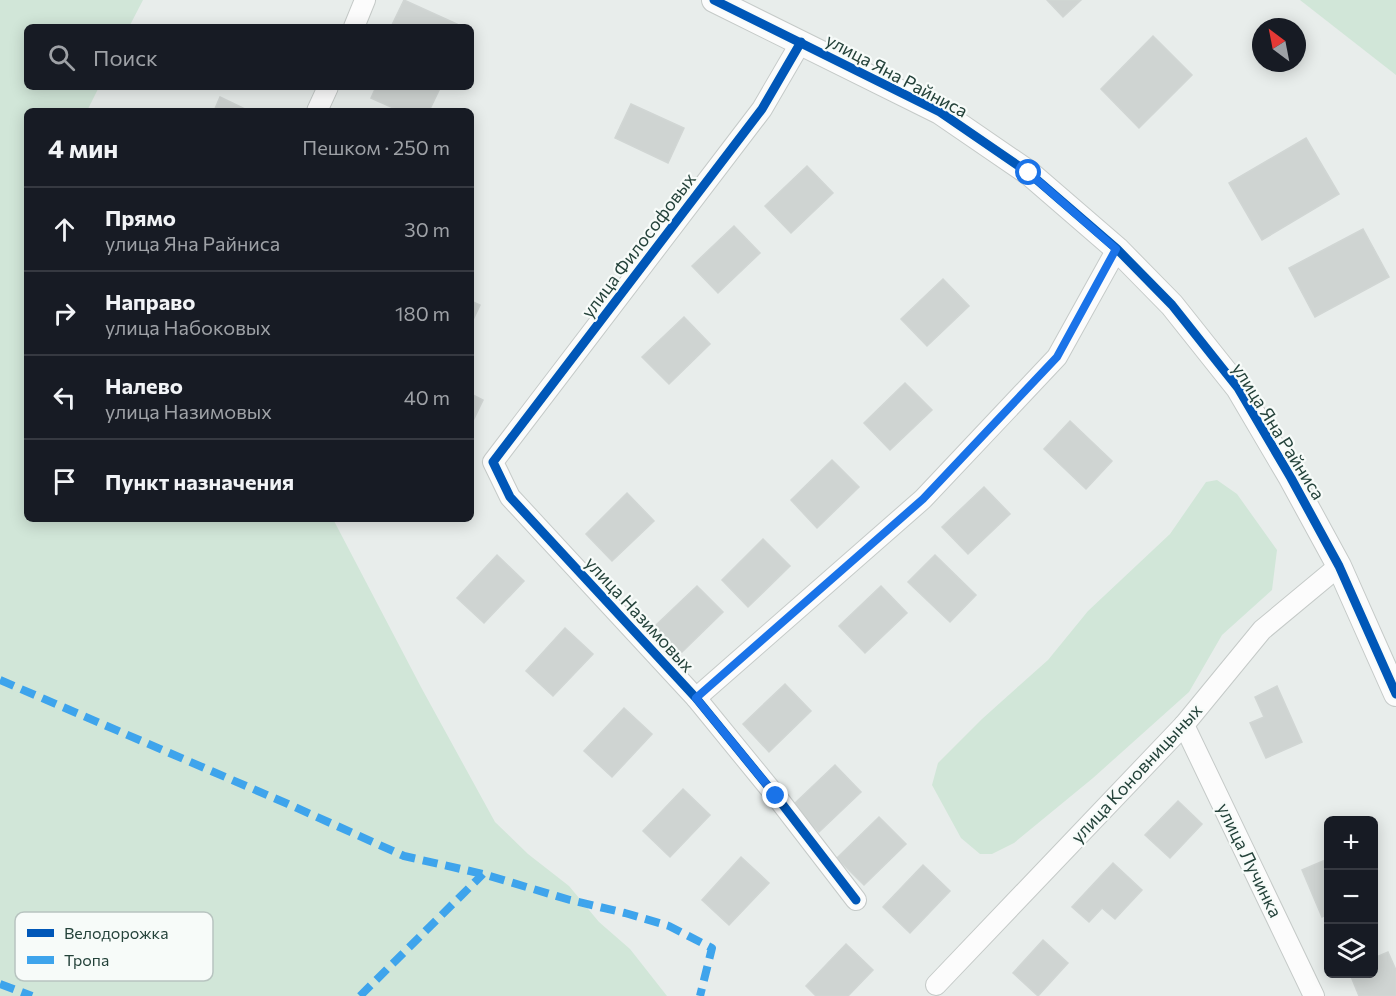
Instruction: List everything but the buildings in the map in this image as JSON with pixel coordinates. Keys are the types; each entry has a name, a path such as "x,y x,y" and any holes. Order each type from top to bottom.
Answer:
{"street":[{"path":"355,24 365,0"},
{"name":"улица Яна Райниса","path":"714,0 940,112 1029,173 1116,249 1172,305 1238,388 1292,478 1340,566 1396,694"},
{"name":"улица Философовых","path":"493,462 762,110 801,42"},
{"path":"318,108 327,90"},
{"path":"696,698 923,499 1057,357 1116,249"},
{"name":"улица Назимовых","path":"493,462 510,497 696,698 776,796 856,900"},
{"name":"улица Коновницыных","path":"936,985 1184,725 1262,630 1340,566"},
{"name":"улица Лучинка","path":"1184,725 1314,991 1314,996"}],"green space":[{"path":"0,0 143,0 131,24 24,24 24,90 98,90 88,108 24,108 24,522 335,522 495,822 528,854 569,886 599,922 630,949 667,996 0,996"},
{"path":"1300,0 1396,0 1396,75"},
{"path":"1217,480 1237,494 1277,550 1272,590 1222,635 1189,692 1093,778 1014,843 992,854 980,854 961,838 932,785 938,763 982,719 1048,660 1088,611 1170,534 1206,482"}],"marked path":[{"path":"0,680 404,856 483,874 669,926 712,948 700,996"},
{"path":"360,996 483,874"},
{"path":"0,984 32,996"}],"cycle path":[{"path":"714,0 940,112 1029,173 1117,249 1172,305 1238,388 1339,566 1396,694"},
{"path":"801,42 762,109 493,462 510,497 696,698 776,796 856,900"}],"route":[{"path":"776,796 696,698 923,499 1057,357 1116,249 1029,173"}]}
